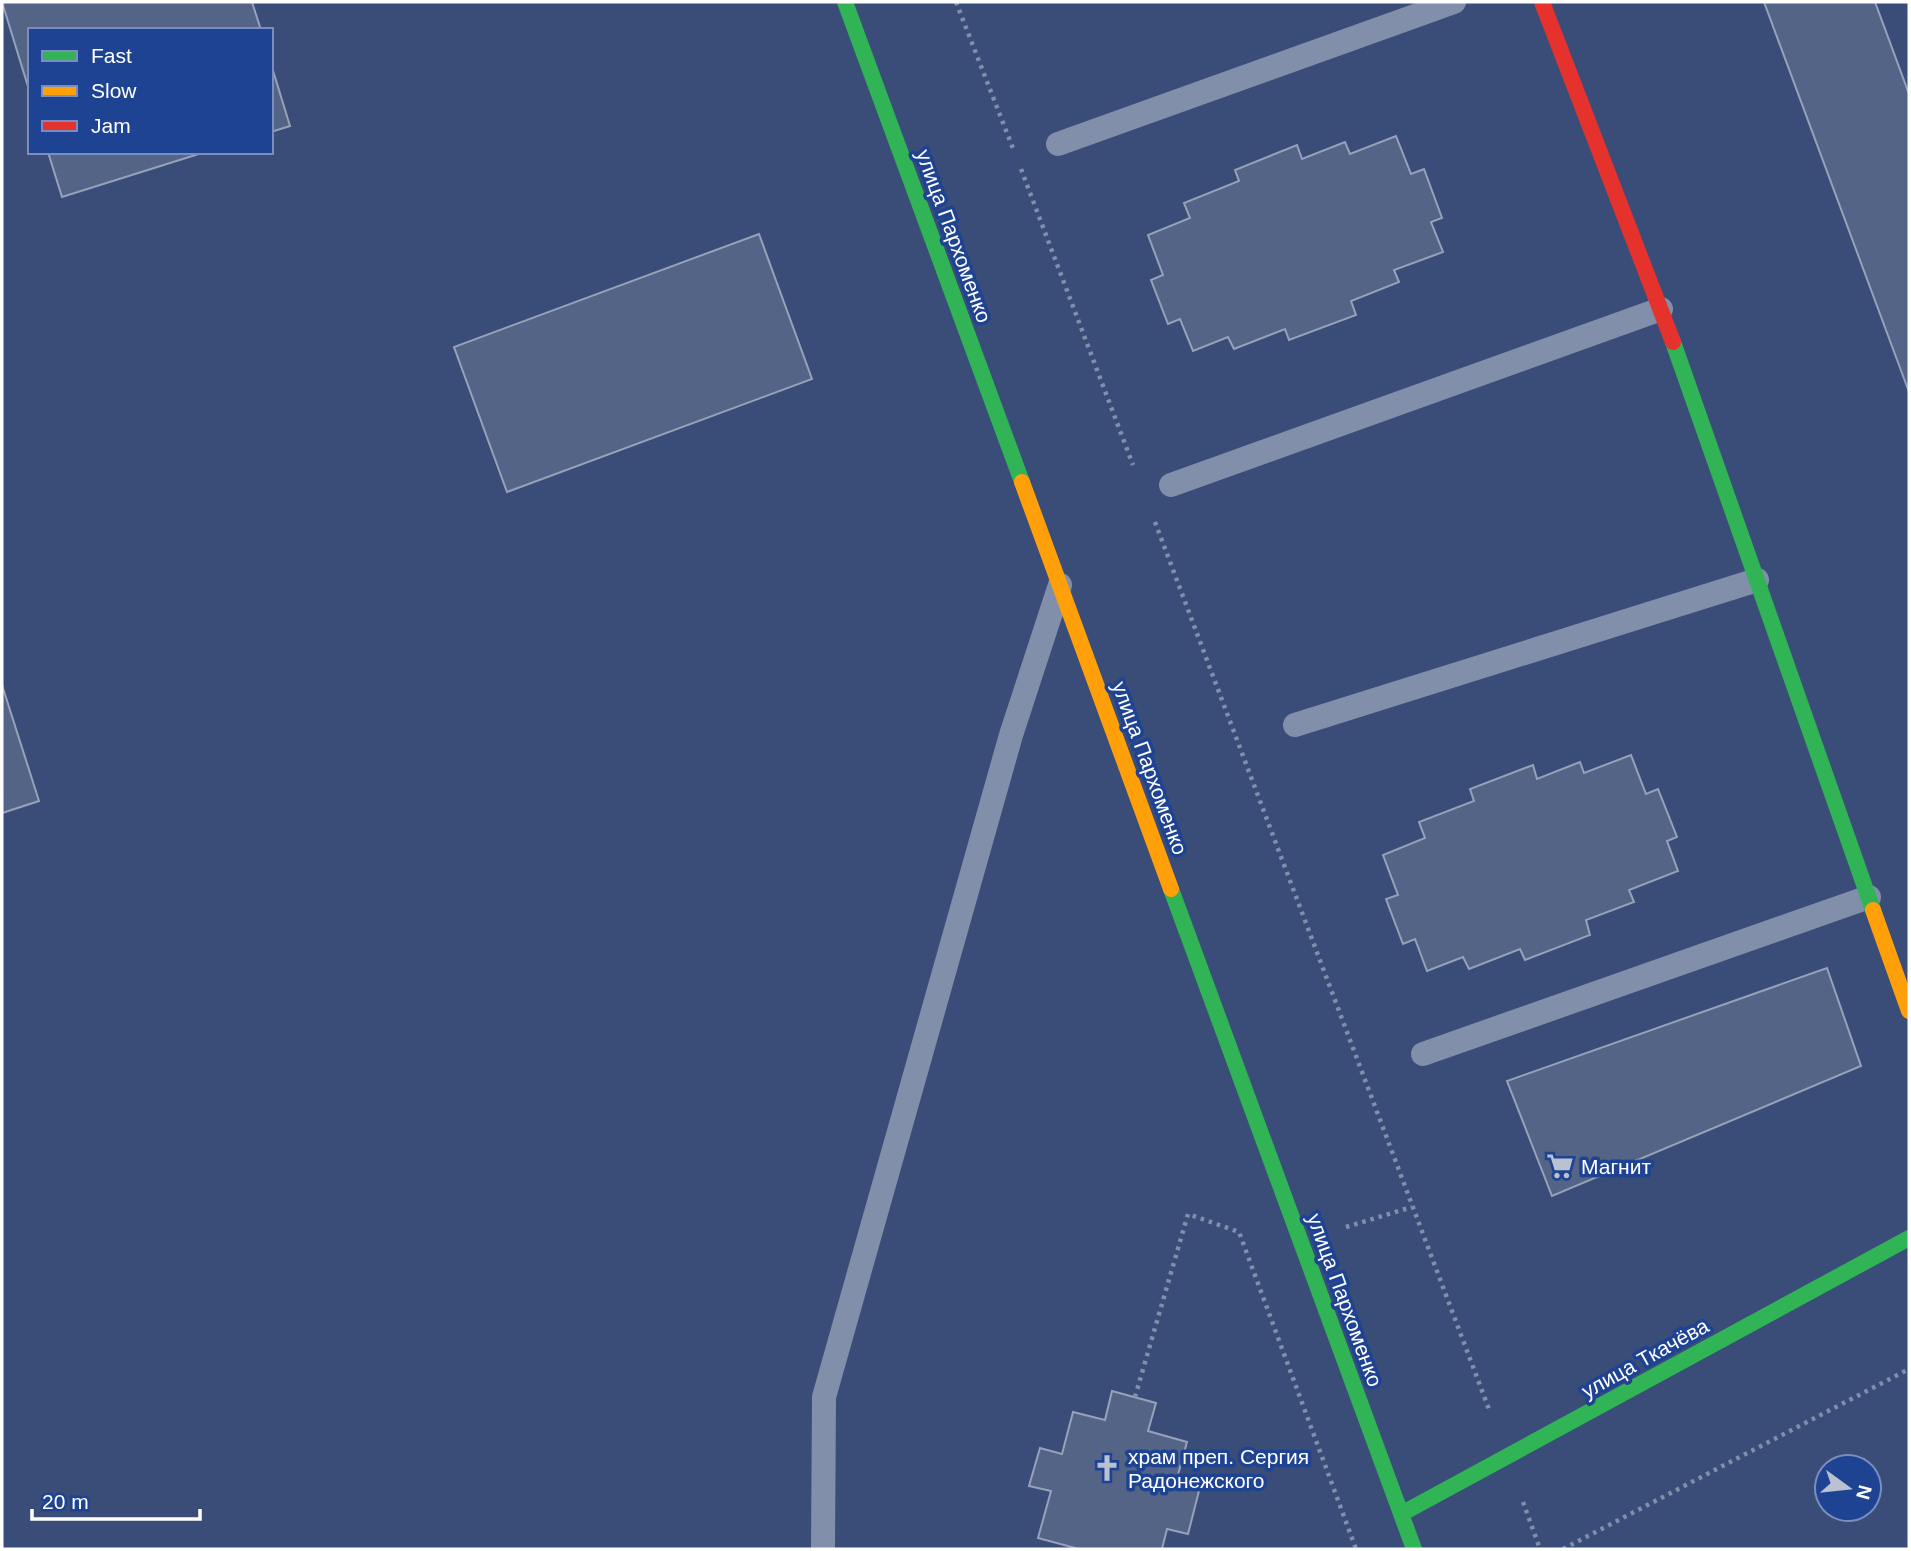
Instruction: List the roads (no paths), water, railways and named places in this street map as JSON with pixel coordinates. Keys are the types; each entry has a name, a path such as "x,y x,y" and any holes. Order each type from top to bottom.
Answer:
{"street":[{"name":"улица Пархоменко","path":"845,2 1414,1549"},
{"path":"1542,2 1661,309 1909,1011"},
{"name":"улица Ткачёва","path":"1401,1514 1909,1238"}],"lane":[{"path":"1058,144 1454,2"},
{"path":"1171,485 1661,309"},
{"path":"1295,725 1757,580"},
{"path":"823,1549 824,1397 1011,734 1060,584"},
{"path":"1423,1054 1868,897"}],"place":[{"name":"Магнит","path":"1560,1166"},
{"name":"храм преп. Сергия Радонежского","path":"1107,1468"}]}
